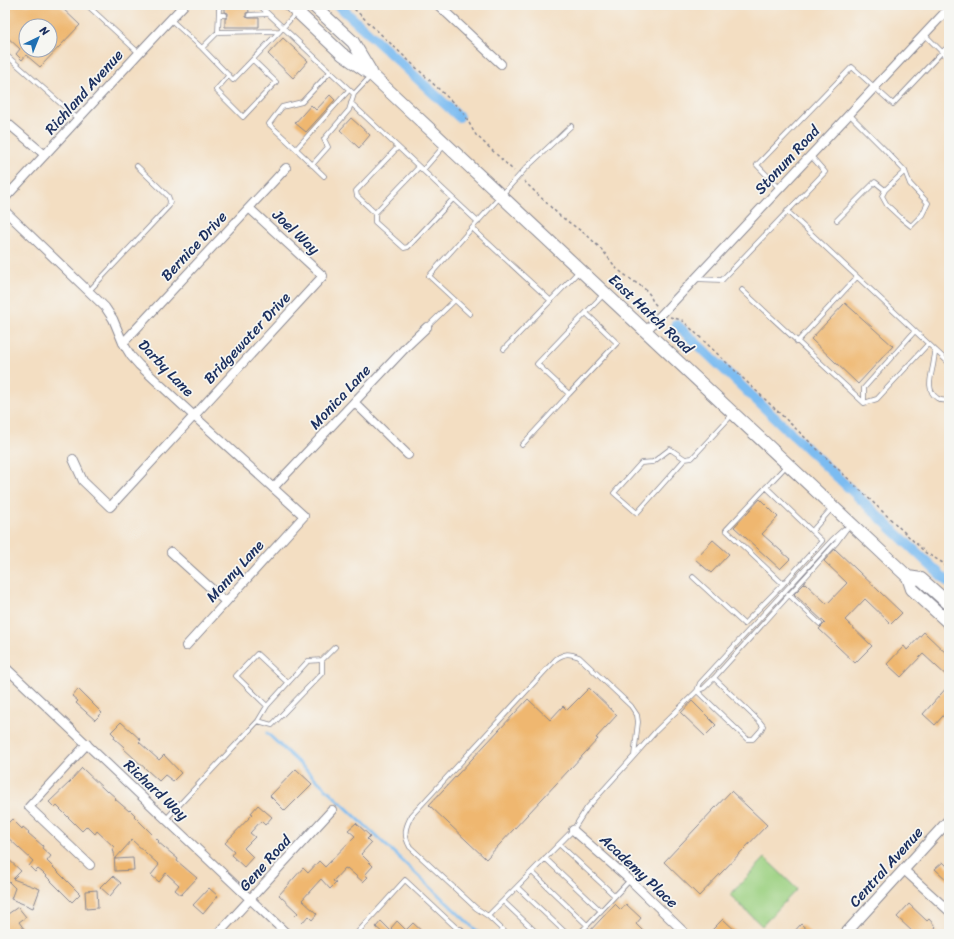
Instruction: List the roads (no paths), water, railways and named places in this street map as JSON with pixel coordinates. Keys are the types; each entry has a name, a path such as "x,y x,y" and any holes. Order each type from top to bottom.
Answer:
{"main road":[{"name":"East Hatch Road","path":"313,5 353,42 372,75"},
{"name":"East Hatch Road","path":"293,9 342,54 372,75 646,331 908,577 912,589 949,623"},
{"name":"East Hatch Road","path":"908,577 921,579 949,604"}],"street":[{"name":"Richland Avenue","path":"5,198 184,5"},
{"path":"438,5 501,64"},
{"name":"Stonum Road","path":"646,331 949,8"},
{"path":"5,121 45,155"},
{"name":"Bernice Drive","path":"123,343 286,168"},
{"name":"Joel Way","path":"250,208 323,276"},
{"name":"Darby Lane","path":"5,211 105,307 113,319 123,343 138,365 304,516"},
{"name":"Bridgewater Drive","path":"73,459 83,481 110,507 323,276"},
{"name":"Monica Lane","path":"273,488 408,345 427,327"},
{"path":"354,402 408,455"},
{"name":"Manny Lane","path":"186,646 304,516"},
{"path":"171,552 226,602"},
{"name":"Richard Way","path":"5,667 287,934"},
{"path":"87,744 29,807 90,865"},
{"name":"Gene Road","path":"218,934 332,810"},
{"name":"Central Avenue","path":"845,934 949,820"},
{"name":"Academy Place","path":"573,830 630,880 686,934"},
{"path":"904,870 949,911"}],"lane":[{"path":"87,5 139,52"},
{"path":"202,48 218,32 219,9 222,5"},
{"path":"258,5 268,14 281,30 354,94"},
{"path":"170,19 202,48 233,80 281,30 293,9"},
{"path":"249,15 268,14"},
{"path":"219,15 225,15"},
{"path":"218,32 281,30"},
{"path":"924,34 949,58"},
{"path":"780,189 757,165 852,68 893,104 949,46"},
{"path":"5,54 78,119"},
{"path":"229,75 216,90 243,117 276,82 252,60"},
{"path":"324,176 269,124 282,107 302,102 330,72"},
{"path":"312,165 328,147 324,139 349,110 354,94 372,75"},
{"path":"296,149 349,90"},
{"path":"351,103 478,222"},
{"path":"849,114 905,171 910,184 928,203 922,215 911,226 887,205 882,196 885,190 905,171"},
{"path":"470,314 429,276 519,176 571,126"},
{"path":"446,144 375,212 375,222 404,248 408,247 454,199"},
{"path":"375,212 357,196 356,191 398,147"},
{"path":"695,279 722,280 825,172 810,156"},
{"path":"88,291 170,206 168,196 137,166"},
{"path":"837,220 875,182 885,190"},
{"path":"787,211 949,363"},
{"path":"472,228 550,300"},
{"path":"504,349 580,270"},
{"path":"797,342 857,277"},
{"path":"742,290 864,403"},
{"path":"568,394 537,364 605,293"},
{"path":"427,327 455,300"},
{"path":"522,445 617,343 586,313"},
{"path":"864,403 864,388 915,331"},
{"path":"864,403 877,399 928,344"},
{"path":"935,350 930,380 931,390 933,395 939,399 949,400"},
{"path":"685,459 670,449 654,462 641,464 614,493 637,512 685,459 692,458 733,413"},
{"path":"783,584 726,530 788,464"},
{"path":"693,577 744,624 822,541 766,487"},
{"path":"812,530 833,507"},
{"path":"488,916 573,830 587,808 656,732 696,691 700,683 832,540 851,524"},
{"path":"696,691 704,688 714,678 836,543 851,524"},
{"path":"785,591 820,624"},
{"path":"258,721 272,725 322,673 322,660 335,647"},
{"path":"267,706 236,676 257,654 288,683"},
{"path":"507,934 488,916 476,908 410,847 407,841 406,833 407,825 412,816 556,659 562,655 572,654 579,657 631,706 637,715 638,722 634,756"},
{"path":"166,819 258,721 267,706 308,660 322,660"},
{"path":"696,691 747,739 753,739 763,726 714,678"},
{"path":"559,844 615,896"},
{"path":"545,858 601,911"},
{"path":"532,872 587,926"},
{"path":"356,934 406,880 460,933"},
{"path":"579,934 630,880"},
{"path":"517,887 568,934"},
{"path":"503,901 538,934"}],"waterway":[{"path":"338,5 459,117"},
{"path":"676,324 949,583"},
{"path":"267,733 480,934"}]}
